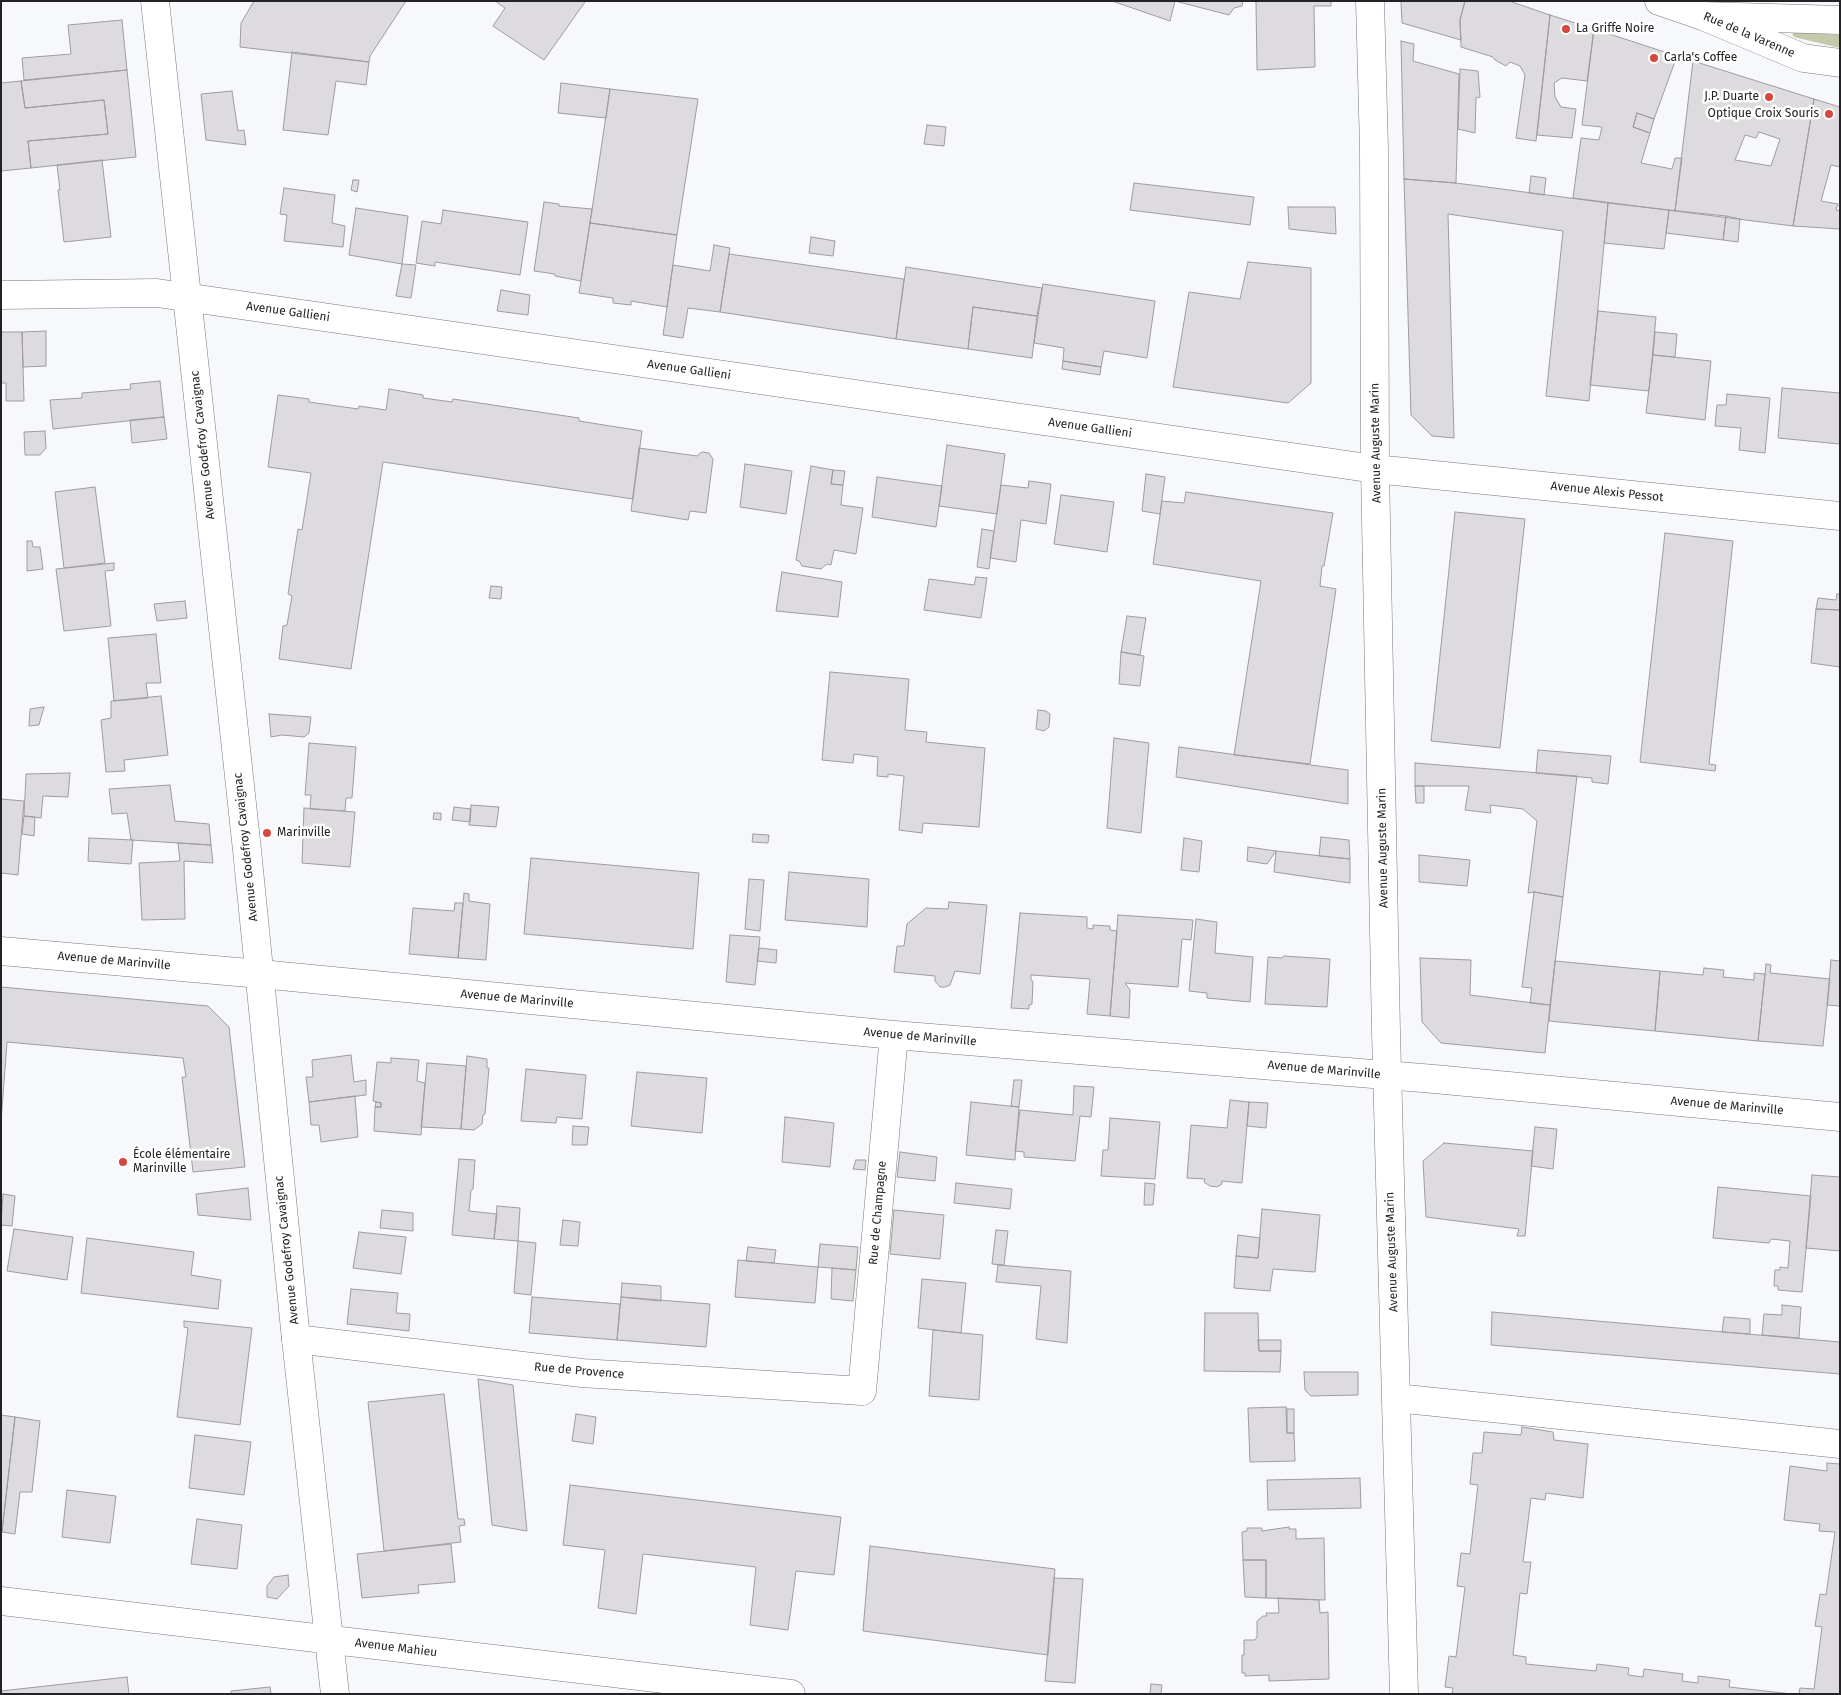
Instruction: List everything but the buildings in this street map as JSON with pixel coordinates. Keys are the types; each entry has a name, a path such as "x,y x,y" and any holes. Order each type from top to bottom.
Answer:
{"street":[{"name":"Avenue Godefroy Cavaignac","path":"155,1 260,974 296,1339 335,1694"},
{"name":"Avenue Auguste Marin","path":"1370,1 1374,150 1375,469 1387,1075 1404,1694"},
{"name":"Rue de la Varenne","path":"1659,1 1704,16 1803,58 1840,63"},
{"path":"1781,19 1816,1"},
{"path":"1704,16 1840,20"},
{"name":"Avenue Gallieni","path":"1,295 157,292 1375,469"},
{"name":"Avenue Alexis Pessot","path":"1375,469 1840,516"},
{"name":"Avenue de Marinville","path":"1,951 894,1035 1387,1075 1840,1117"},
{"name":"Rue de Champagne","path":"862,1391 894,1035"},
{"name":"Rue de Provence","path":"296,1339 582,1373 862,1391"},
{"path":"1396,1398 1840,1444"},
{"name":"Avenue Mahieu","path":"1,1601 790,1694"}],"green space":[{"path":"1796,32 1840,35 1840,48 1794,37 1792,34"}],"place":[{"name":"La Griffe Noire","path":"1566,29"},
{"name":"Carla's Coffee","path":"1654,58"},
{"name":"J.P. Duarte","path":"1769,97"},
{"name":"Optique Croix Souris","path":"1829,114"},
{"name":"Marinville","path":"267,833"},
{"name":"École élémentaire Marinville","path":"123,1162"}]}
